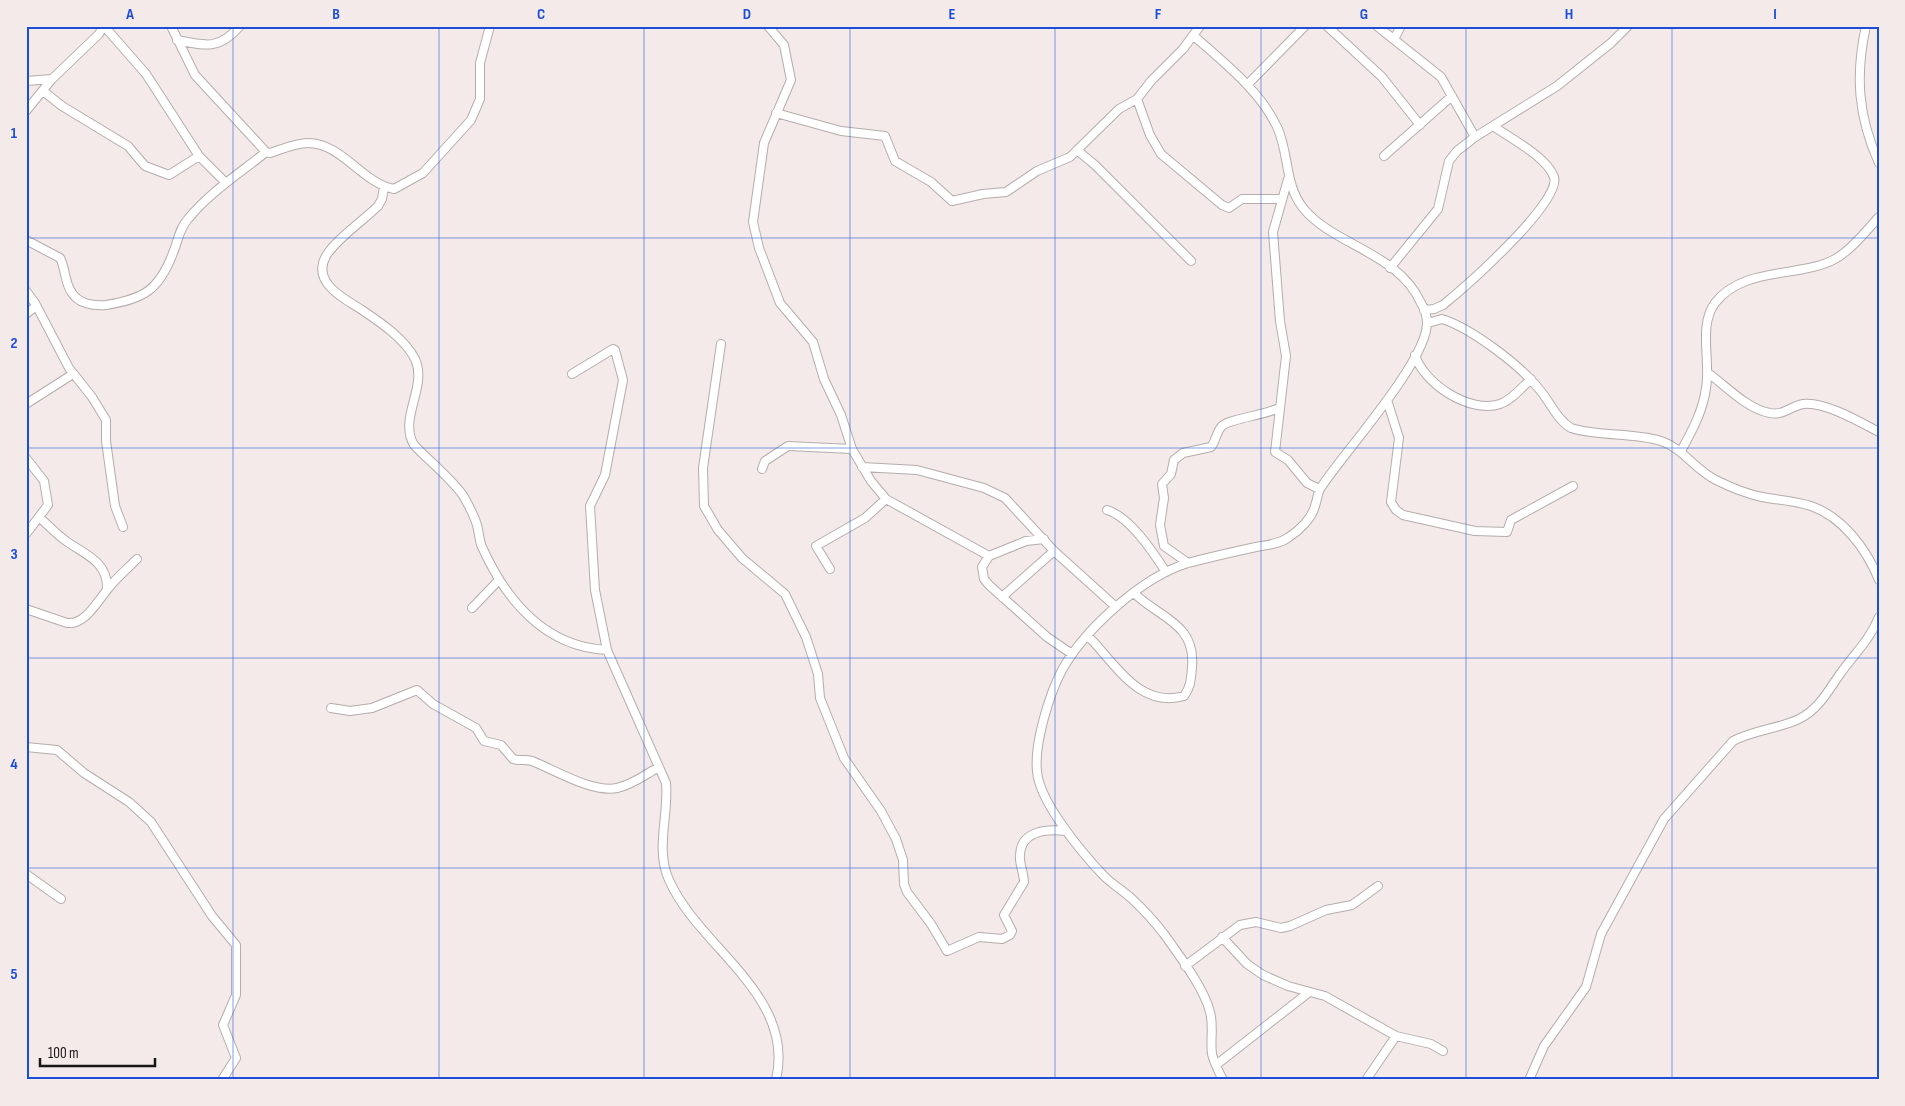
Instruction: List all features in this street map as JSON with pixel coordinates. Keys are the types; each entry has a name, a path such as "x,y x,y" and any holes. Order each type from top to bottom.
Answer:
{"street":[{"path":"26,111 52,79 99,34 104,26 146,74 199,156 226,183"},
{"path":"171,26 190,67 200,82 266,152 270,153 305,143 316,144 339,155 384,187 400,188 423,173 471,120 480,98 480,63 490,26"},
{"path":"177,40 217,44 227,40 240,26"},
{"path":"768,26 784,45 791,77 788,91 767,134 761,160 758,197 754,216 757,239 780,303 813,342 824,379 841,415 852,448 862,468 886,499 989,556"},
{"path":"776,113 841,132 885,136 895,161 931,182 954,201 983,194 1006,192 1037,171 1065,160 1078,150 1119,108 1137,99 1151,81 1194,36 1200,26"},
{"path":"1246,85 1305,26"},
{"path":"1327,26 1382,77 1420,125"},
{"path":"1377,26 1441,77 1475,137"},
{"path":"1394,39 1401,26"},
{"path":"1390,268 1438,209 1449,161 1456,151 1557,86 1611,43 1628,26"},
{"path":"1866,26 1860,59 1860,98 1864,127 1879,163"},
{"path":"1194,36 1246,85 1267,110 1277,128 1285,149 1288,179 1298,201 1326,229 1361,246 1412,287 1424,310 1428,323 1415,355 1387,400 1319,489 1311,514 1289,538 1188,563 1166,572 1134,593 1116,607 1072,654 1057,681 1043,725 1037,764 1040,787 1066,831 1106,878 1132,899 1151,918 1185,966 1210,1009 1212,1053 1222,1080"},
{"path":"26,81 52,79"},
{"path":"42,91 62,106 120,140 128,146 145,166 158,173 172,174 199,156"},
{"path":"1384,156 1452,96"},
{"path":"1137,99 1152,140 1161,154 1222,205 1229,208 1245,198 1281,199"},
{"path":"1424,310 1434,309 1443,305 1498,254 1538,215 1554,187 1555,179 1545,163 1493,126"},
{"path":"1078,150 1191,261"},
{"path":"26,240 60,258 67,286 76,299 100,306 142,297 150,290 166,267 182,226 226,183 266,152"},
{"path":"1288,179 1274,223 1273,239 1280,321 1286,356 1275,452 1288,460 1307,483 1319,489"},
{"path":"384,187 382,199 378,206 326,256 324,275 326,283 337,295 392,333 412,354 416,362 417,380 409,435 414,445 463,496 475,518 481,544 499,580 517,606 542,628 582,646 607,650"},
{"path":"1681,451 1702,409 1708,373 1706,333 1709,313 1722,294 1766,274 1824,264 1836,259 1879,217"},
{"path":"26,291 72,374 92,397 106,420 106,441 115,506 123,527"},
{"path":"26,314 36,306"},
{"path":"1428,323 1442,319 1467,330 1531,379 1563,421 1571,428 1653,439 1671,445 1681,451 1696,468 1716,481 1760,497 1809,505 1819,509 1856,541 1866,554 1879,580"},
{"path":"722,344 703,468 704,506 718,530 742,558 785,594 806,637 818,674 820,698 844,758 881,811 896,839 903,860 906,892 931,924 947,950 979,937 1002,939 1010,935 1012,931 1004,915 1024,882 1020,854 1023,845 1038,831 1047,829 1066,831"},
{"path":"572,374 613,349 623,377 605,475 590,506 594,590 607,650 666,783 668,801 662,843 668,878 679,900 748,982 766,1009 780,1046 780,1059 776,1080"},
{"path":"1415,355 1422,370 1440,386 1460,400 1476,405 1493,405 1504,402 1531,379"},
{"path":"1708,373 1758,409 1770,413 1781,413 1800,404 1812,403 1858,420 1879,432"},
{"path":"26,404 72,374"},
{"path":"1387,400 1399,434 1391,502 1396,510 1403,515 1475,530 1506,532 1511,520 1573,486"},
{"path":"1188,563 1164,546 1161,536 1164,498 1162,484 1171,474 1174,460 1183,453 1211,447 1218,432 1227,423 1262,415 1279,408"},
{"path":"762,470 765,461 788,446 852,448"},
{"path":"26,458 39,473 46,488 48,505 26,534"},
{"path":"862,468 917,470 984,488 1010,502 1054,551 1116,607"},
{"path":"830,569 816,546 865,518 886,499"},
{"path":"1107,510 1119,515 1166,572"},
{"path":"39,517 64,540 85,551 106,578 107,589"},
{"path":"1044,539 1026,541 989,556 982,566 982,573 984,579 1002,597 1047,637 1072,654"},
{"path":"1002,597 1054,551"},
{"path":"26,609 67,623 74,623 94,608 107,589 137,559"},
{"path":"472,608 499,580"},
{"path":"1088,636 1124,677 1142,692 1171,698 1184,696 1190,689 1193,661 1188,639 1173,622 1134,593"},
{"path":"1529,1080 1544,1046 1586,987 1601,934 1664,819 1733,741 1752,733 1788,724 1812,710 1872,633 1879,617"},
{"path":"331,708 350,711 372,708 414,690 422,693 433,704 476,728 486,742 501,745 513,759 530,760 545,769 594,786 610,789 619,788 659,767"},
{"path":"26,748 57,750 84,773 130,802 151,822 212,916 235,943 237,949 236,994 223,1025 236,1058 222,1080"},
{"path":"26,874 61,899"},
{"path":"1185,966 1240,925 1256,922 1281,928 1290,926 1326,910 1352,905 1378,886"},
{"path":"1222,937 1248,964 1263,975 1308,993 1325,996 1396,1036 1431,1044 1443,1051"},
{"path":"1216,1065 1308,993"},
{"path":"1366,1080 1396,1036"}]}
